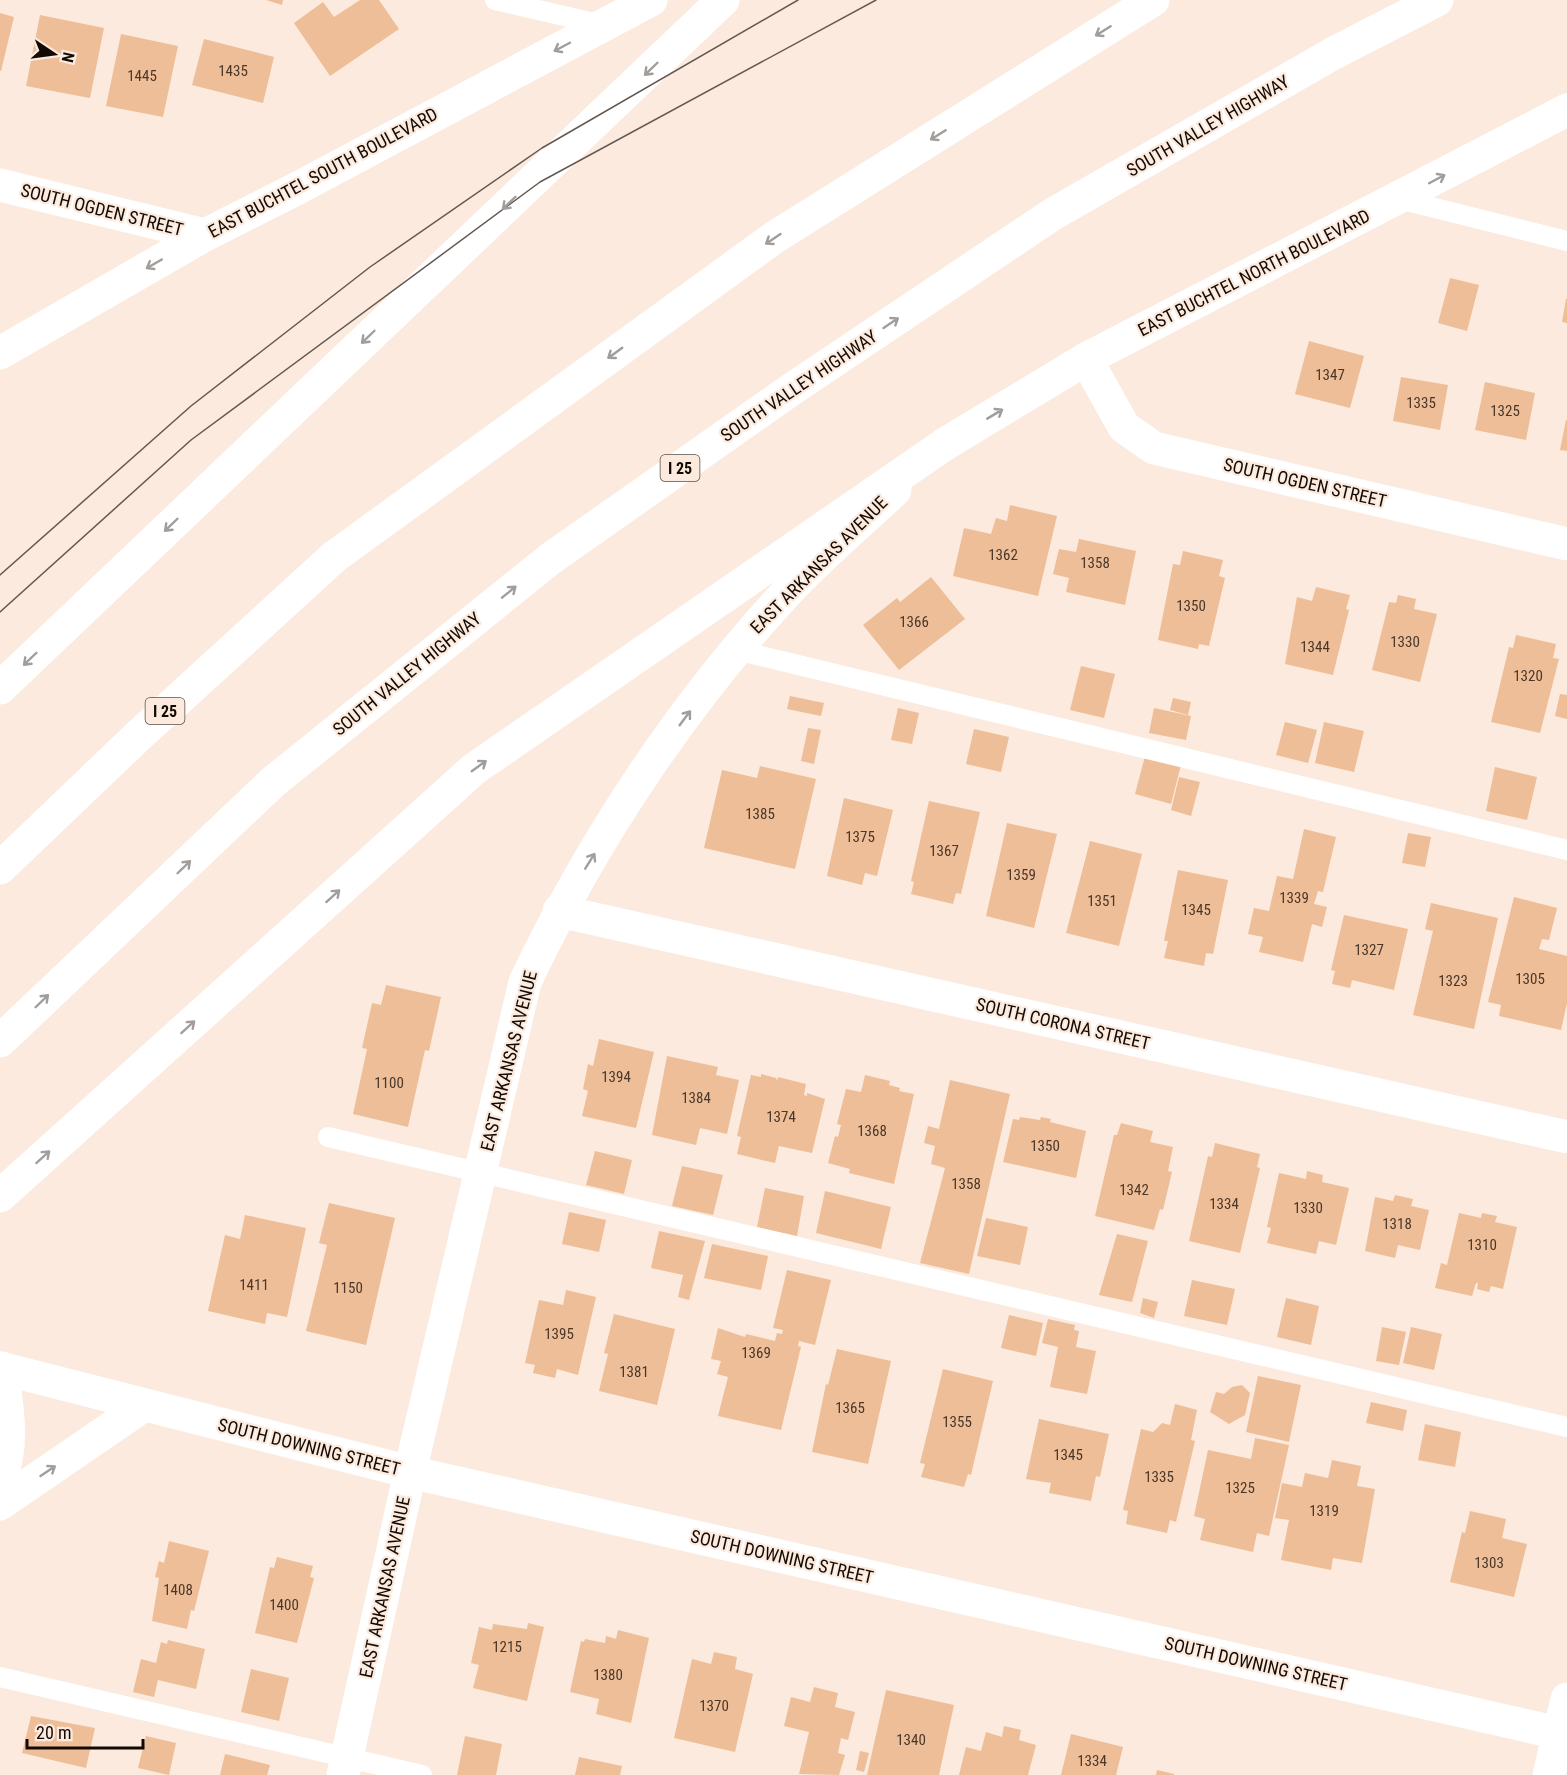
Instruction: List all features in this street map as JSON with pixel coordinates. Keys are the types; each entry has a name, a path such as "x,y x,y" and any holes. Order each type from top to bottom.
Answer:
{"main road":[{"name":"EAST BUCHTEL SOUTH BOULEVARD","path":"0,353 205,235 651,0"},
{"path":"0,688 723,0"},
{"name":"I 25","path":"0,868 136,738 334,557 775,237 1153,0"},
{"name":"SOUTH VALLEY HIGHWAY","path":"0,1041 273,782 550,559 792,389 1053,214 1324,59 1437,0"},
{"name":"EAST BUCHTEL NORTH BOULEVARD","path":"945,444 1086,359 1399,199 1567,110"},
{"name":"SOUTH OGDEN STREET","path":"0,185 205,235"},
{"name":"SOUTH OGDEN STREET","path":"1086,359 1124,427 1154,448 1567,544"},
{"path":"0,1196 474,769 945,444"},
{"name":"EAST ARKANSAS AVENUE","path":"345,1766 410,1472 525,982 559,911 650,765 736,650 791,589 945,444"},
{"path":"0,838 334,557"},
{"name":"SOUTH CORONA STREET","path":"559,911 1567,1137"},
{"path":"0,1481 7,1463 10,1432 1,1368"},
{"name":"SOUTH DOWNING STREET","path":"1,1368 143,1406 410,1472 1563,1734"},
{"path":"0,1504 143,1406"},
{"path":"1549,1775 1563,1734 1567,1699"}],"lane":[{"path":"495,0 603,25"},
{"path":"1399,199 1567,241"},
{"path":"736,650 1567,850"},
{"path":"328,1137 1567,1426"},
{"path":"0,1677 345,1766 422,1775"}],"building":[{"path":"266,0 283,0 282,5"},
{"path":"360,0 379,0 399,29 330,76 294,23 323,2 334,17"},
{"path":"0,13 14,17 1,71 0,71"},
{"path":"40,15 104,28 90,98 26,86"},
{"path":"121,34 178,46 163,117 106,106"},
{"path":"204,39 274,57 263,103 192,85"},
{"path":"1450,278 1479,285 1467,331 1438,323"},
{"path":"1567,299 1567,323 1562,322"},
{"path":"1309,341 1364,356 1350,408 1295,394"},
{"path":"1401,377 1448,385 1440,430 1393,421"},
{"path":"1485,382 1535,393 1526,440 1475,430"},
{"path":"1567,420 1567,451 1560,450"},
{"path":"1010,505 1057,516 1038,596 953,576 964,528 991,534 996,518 1007,521"},
{"path":"1079,539 1136,551 1125,605 1066,592 1069,578 1053,574 1059,549 1076,552"},
{"path":"1183,551 1223,560 1219,576 1225,578 1209,646 1199,644 1198,649 1158,640 1173,564 1180,565"},
{"path":"931,577 965,619 899,670 863,625 897,598 900,602"},
{"path":"1316,587 1350,595 1346,609 1349,610 1333,675 1285,664 1297,597 1312,601"},
{"path":"1398,595 1416,599 1414,609 1437,614 1420,682 1372,670 1389,602 1396,603"},
{"path":"1516,635 1556,644 1553,658 1559,659 1540,733 1491,722 1509,647 1513,648"},
{"path":"1081,666 1115,674 1104,718 1070,710"},
{"path":"1560,694 1567,695 1567,719 1555,716"},
{"path":"790,696 824,703 821,716 787,709"},
{"path":"1173,698 1191,702 1188,715 1170,710"},
{"path":"898,708 919,713 912,744 891,740"},
{"path":"1154,708 1191,716 1186,740 1149,733"},
{"path":"1285,722 1317,730 1308,763 1276,755"},
{"path":"1324,722 1364,731 1354,772 1315,763"},
{"path":"808,728 821,730 814,764 801,761"},
{"path":"974,729 1009,737 1001,772 966,764"},
{"path":"1145,756 1181,765 1171,804 1135,794"},
{"path":"760,766 816,779 795,869 704,848 722,770 757,778"},
{"path":"1495,767 1537,777 1527,820 1486,811"},
{"path":"1179,777 1200,782 1191,816 1171,810"},
{"path":"844,798 893,810 877,876 865,873 862,885 827,876"},
{"path":"929,801 980,812 961,894 956,893 953,904 911,894 914,882 911,881"},
{"path":"1007,823 1057,834 1034,928 986,916"},
{"path":"1304,829 1336,837 1323,892 1318,891 1314,904 1327,907 1322,927 1312,924 1303,962 1259,952 1263,937 1248,934 1254,908 1269,911 1277,876 1293,879"},
{"path":"1408,833 1431,837 1425,867 1402,863"},
{"path":"1090,841 1142,854 1119,946 1066,933"},
{"path":"1178,870 1228,880 1213,954 1206,953 1204,966 1164,958 1168,941 1164,941"},
{"path":"1514,897 1557,908 1549,940 1542,939 1539,949 1567,956 1567,1003 1561,1030 1499,1016 1501,1005 1488,1002"},
{"path":"1431,903 1498,918 1474,1029 1413,1015 1433,931 1425,929"},
{"path":"1344,915 1408,929 1394,990 1352,980 1350,988 1332,984 1335,971 1331,970"},
{"path":"386,985 441,997 429,1051 425,1050 408,1127 353,1114 367,1049 362,1048 372,1003 381,1005"},
{"path":"599,1039 654,1052 636,1128 582,1116 588,1091 583,1089 588,1064 593,1066"},
{"path":"667,1056 718,1067 716,1075 739,1080 727,1134 700,1128 696,1145 652,1135"},
{"path":"761,1074 776,1078 777,1081 778,1077 806,1084 804,1095 807,1096 807,1093 825,1099 812,1153 779,1146 775,1163 737,1154 741,1137 737,1136 751,1075 761,1077"},
{"path":"865,1075 890,1081 889,1085 900,1088 899,1091 914,1094 894,1184 849,1173 850,1169 828,1163 835,1136 838,1137 841,1125 837,1124 846,1089 861,1092"},
{"path":"950,1080 1010,1094 969,1274 920,1263 945,1168 931,1164 935,1146 924,1143 928,1126 939,1129"},
{"path":"1020,1117 1051,1119 1050,1122 1086,1131 1076,1178 1003,1162 1013,1119 1019,1120"},
{"path":"1121,1123 1153,1131 1150,1142 1173,1147 1168,1171 1172,1172 1163,1210 1160,1209 1154,1230 1095,1216 1114,1135 1117,1135"},
{"path":"1215,1143 1260,1154 1257,1167 1260,1168 1240,1253 1189,1241 1208,1156 1212,1157"},
{"path":"595,1151 632,1160 624,1194 586,1185"},
{"path":"682,1166 723,1175 713,1215 672,1206"},
{"path":"1307,1171 1323,1175 1322,1182 1349,1188 1336,1245 1319,1241 1316,1254 1267,1243 1271,1228 1267,1227 1279,1173 1306,1179"},
{"path":"765,1188 804,1196 797,1236 757,1227"},
{"path":"825,1191 891,1207 881,1249 816,1233"},
{"path":"1395,1195 1413,1199 1411,1206 1429,1210 1420,1250 1398,1245 1395,1258 1365,1251 1375,1197 1393,1201"},
{"path":"329,1203 395,1218 366,1345 306,1331 327,1245 319,1243"},
{"path":"569,1212 606,1220 599,1252 562,1244"},
{"path":"1459,1213 1481,1218 1482,1213 1497,1216 1495,1222 1517,1227 1503,1289 1491,1286 1489,1292 1477,1289 1478,1283 1476,1283 1472,1296 1435,1288 1441,1263 1447,1265"},
{"path":"245,1215 306,1228 287,1317 267,1313 265,1324 208,1311 225,1235 240,1239"},
{"path":"986,1218 1028,1227 1020,1265 977,1256"},
{"path":"659,1231 705,1241 689,1300 678,1297 683,1275 651,1268"},
{"path":"1117,1234 1148,1241 1132,1302 1099,1295"},
{"path":"712,1244 768,1256 761,1290 704,1278"},
{"path":"787,1270 831,1280 815,1345 799,1341 798,1346 801,1347 781,1430 718,1416 728,1377 717,1374 721,1361 711,1359 718,1328 745,1337 746,1334 775,1341 777,1333 782,1334 783,1330 773,1328"},
{"path":"1192,1280 1235,1289 1227,1325 1184,1316"},
{"path":"566,1290 596,1297 578,1375 557,1369 555,1378 533,1373 535,1365 525,1363 539,1300 563,1305"},
{"path":"1143,1298 1158,1302 1154,1318 1140,1313"},
{"path":"1286,1298 1319,1306 1311,1345 1277,1337"},
{"path":"614,1314 675,1329 657,1405 599,1391 608,1354 604,1353"},
{"path":"1009,1315 1043,1323 1036,1356 1001,1348"},
{"path":"1048,1319 1075,1325 1074,1330 1079,1331 1076,1347 1096,1351 1087,1394 1050,1387 1058,1347 1042,1343"},
{"path":"1382,1327 1406,1332 1399,1365 1376,1361"},
{"path":"1411,1327 1442,1334 1434,1370 1403,1363"},
{"path":"837,1349 891,1361 868,1464 812,1452 826,1384 828,1385"},
{"path":"943,1369 993,1381 971,1475 968,1474 964,1487 921,1477 925,1464 920,1463"},
{"path":"1258,1376 1301,1385 1289,1442 1246,1432"},
{"path":"1242,1385 1250,1393 1245,1415 1229,1424 1210,1412 1216,1392 1224,1394 1232,1387"},
{"path":"1371,1402 1407,1410 1403,1431 1366,1423"},
{"path":"1175,1404 1197,1410 1191,1440 1195,1441 1176,1522 1170,1520 1167,1533 1126,1524 1128,1511 1123,1510 1141,1429 1153,1432 1162,1423 1170,1425"},
{"path":"1039,1419 1109,1434 1100,1477 1096,1476 1091,1501 1049,1493 1051,1483 1026,1479"},
{"path":"1425,1424 1461,1432 1455,1467 1418,1460"},
{"path":"1255,1438 1289,1445 1269,1536 1257,1533 1253,1552 1200,1540 1205,1519 1194,1516 1208,1450 1251,1459"},
{"path":"1332,1460 1361,1466 1357,1486 1375,1489 1362,1563 1333,1558 1331,1570 1281,1560 1289,1520 1275,1518 1282,1483 1302,1487 1305,1473 1328,1478"},
{"path":"1470,1511 1506,1519 1502,1538 1527,1544 1514,1597 1450,1582 1462,1532 1465,1533"},
{"path":"169,1541 209,1551 194,1611 191,1610 187,1629 152,1621 159,1578 155,1577 159,1561 164,1563"},
{"path":"277,1557 313,1566 310,1577 314,1578 297,1643 255,1633 270,1567 274,1568"},
{"path":"528,1623 544,1627 527,1701 473,1688 479,1665 471,1663 479,1627 492,1630 493,1624 527,1629"},
{"path":"618,1630 649,1638 631,1723 596,1714 599,1699 570,1692 581,1641 584,1642 585,1639 605,1643 606,1636 616,1639"},
{"path":"168,1640 205,1649 196,1689 158,1680 154,1697 133,1692 141,1659 156,1663 161,1642 167,1644"},
{"path":"714,1652 737,1657 735,1669 753,1674 735,1752 674,1738 692,1659 711,1664"},
{"path":"251,1669 289,1678 279,1721 241,1712"},
{"path":"814,1687 838,1693 835,1707 855,1712 848,1740 841,1738 838,1753 845,1755 839,1775 799,1774 809,1732 784,1726 791,1697 810,1702"},
{"path":"886,1690 954,1705 939,1775 867,1775"},
{"path":"31,1716 95,1728 86,1768 22,1753"},
{"path":"1004,1726 1021,1730 1019,1740 1036,1745 1028,1775 959,1775 966,1747 981,1751 986,1732 1002,1737"},
{"path":"1071,1734 1123,1747 1116,1775 1061,1775"},
{"path":"146,1736 176,1743 169,1775 138,1768"},
{"path":"465,1736 502,1744 496,1775 457,1775"},
{"path":"860,1751 869,1753 864,1772 856,1770"},
{"path":"225,1754 270,1765 267,1775 220,1775"},
{"path":"579,1757 622,1766 620,1775 575,1775"},
{"path":"1157,1770 1174,1774 1174,1775 1156,1775"}],"tram line":[{"path":"0,575 191,406 370,267 542,148 798,0"},
{"path":"0,612 191,440 540,182 876,0"}]}
